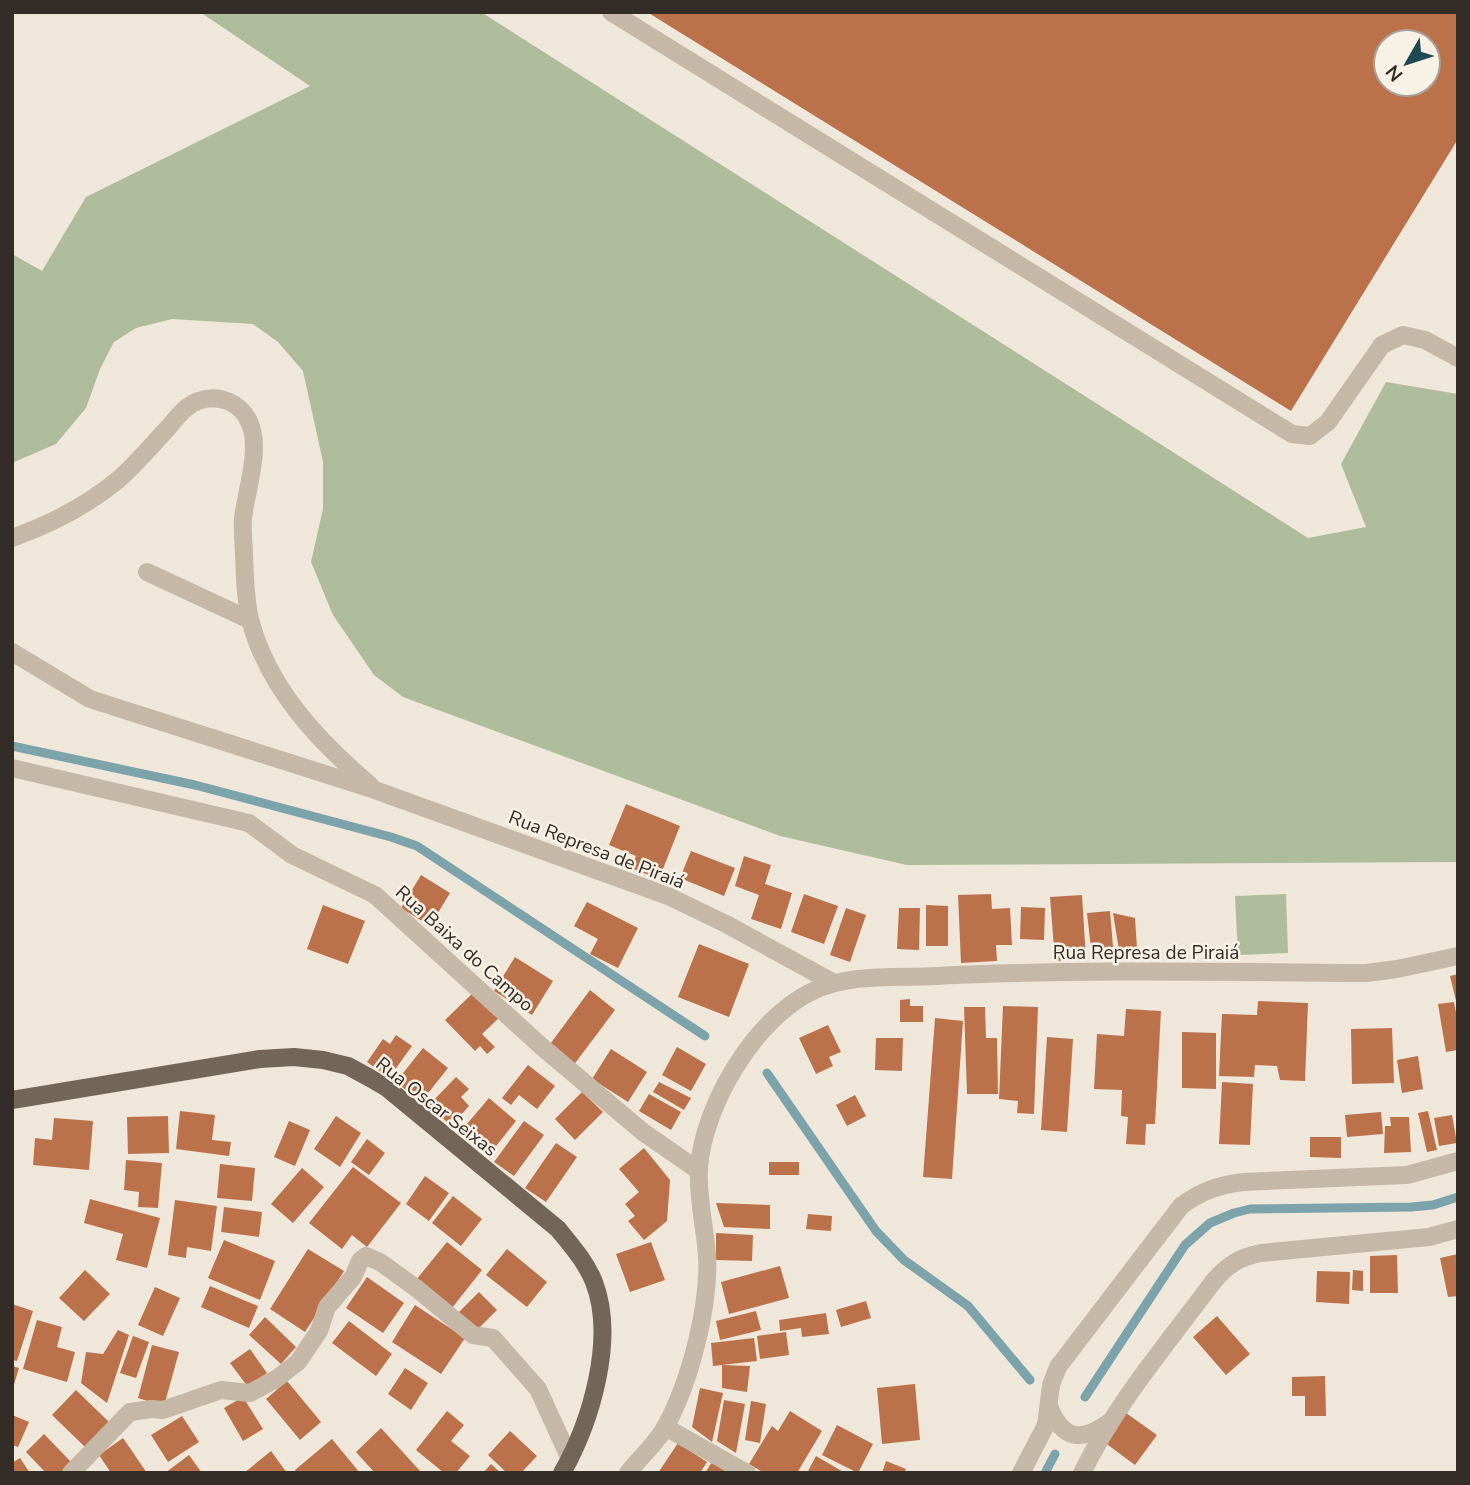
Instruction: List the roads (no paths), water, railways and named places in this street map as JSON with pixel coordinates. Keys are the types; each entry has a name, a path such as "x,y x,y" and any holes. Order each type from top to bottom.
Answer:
{"main road":[{"name":"Rua Oscar Seixas","path":"12,1100 260,1059 294,1057 348,1066 387,1088 558,1229 577,1253 593,1281 600,1306 601,1335 596,1388 566,1466"}],"street":[{"path":"611,12 1292,434 1310,436 1328,422 1382,345 1403,335 1425,340 1458,358"},
{"name":"Rua Represa de Piraiá","path":"12,537 61,519 91,500 119,478 185,407 200,400 218,397 236,405 250,423 253,436 243,520 245,587 250,620 268,665 296,711 331,751 375,790"},
{"path":"147,572 250,620"},
{"name":"Rua Represa de Piraiá","path":"12,652 90,699 375,790 668,896 726,924 834,983"},
{"name":"Rua Baixa do Campo","path":"12,768 249,823 292,855 375,895 541,1046 643,1132 699,1171"},
{"name":"Rua Represa de Piraiá","path":"628,1473 665,1427 692,1359 704,1305 707,1259 699,1171 706,1126 720,1095 754,1041 796,1000 811,991 853,980 978,974 1367,973 1397,970 1458,956"},
{"path":"1021,1473 1046,1425 1054,1375 1058,1367 1169,1218 1194,1197 1208,1189 1243,1182 1407,1175 1458,1161"},
{"path":"1082,1473 1111,1421 1213,1282 1235,1261 1261,1253 1429,1237 1458,1229"},
{"path":"71,1473 130,1412 163,1410 221,1390 250,1392 276,1379 298,1362 318,1331 327,1307 353,1277 360,1261 366,1256 380,1262 416,1288 472,1335 493,1338 538,1389 566,1466"},
{"path":"1049,1406 1058,1424 1072,1435 1092,1434 1111,1421"},
{"path":"665,1427 747,1473"}],"waterway":[{"path":"12,746 195,785 417,846 705,1036"},
{"path":"767,1073 876,1231 904,1260 968,1306 1030,1380"},
{"path":"1085,1397 1185,1245 1210,1223 1250,1209 1411,1207 1433,1205 1458,1197"},
{"path":"1045,1473 1055,1454"}]}
